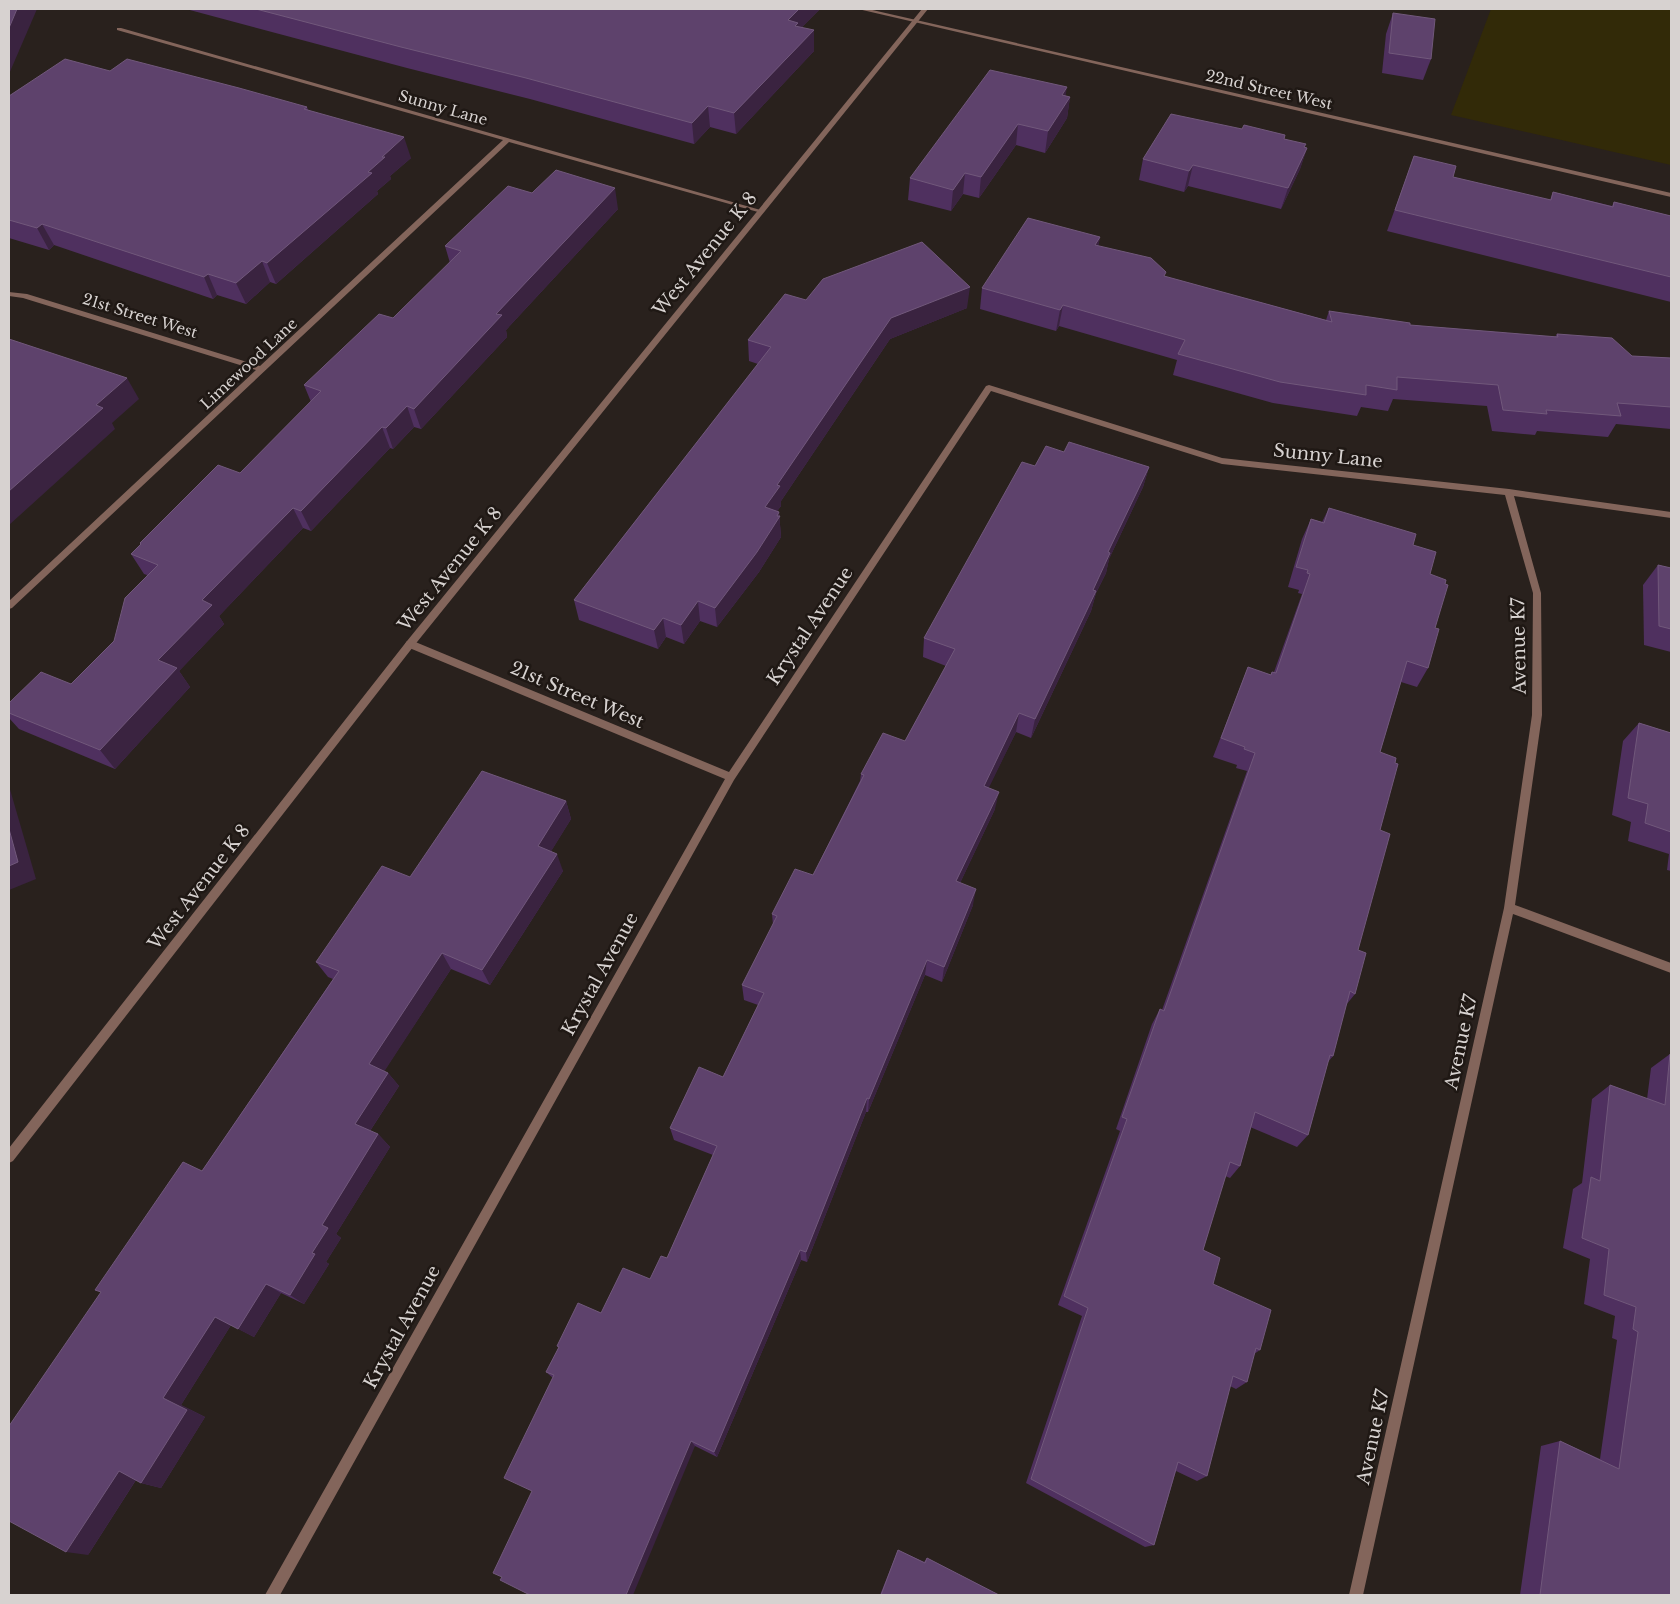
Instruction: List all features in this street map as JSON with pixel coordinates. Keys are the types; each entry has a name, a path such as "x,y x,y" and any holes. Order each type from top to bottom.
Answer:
{"street":[{"name":"22nd Street West","path":"861,9 1671,195"},
{"name":"West Avenue K 8","path":"9,1157 410,644 925,9"},
{"name":"Sunny Lane","path":"119,30 506,141 760,211"},
{"name":"Limewood Lane","path":"9,606 506,141"},
{"name":"21st Street West","path":"9,294 24,296 262,370"},
{"name":"Sunny Lane","path":"990,388 1222,461 1509,492 1671,515"},
{"name":"Krystal Avenue","path":"272,1595 731,777 990,388"},
{"name":"Avenue K7","path":"1356,1595 1509,908 1537,715 1537,593 1509,492"},
{"name":"21st Street West","path":"410,644 731,777"},
{"path":"1509,908 1671,968"}],"sand":[{"path":"1491,9 1671,9 1671,165 1451,115"}],"building":[{"path":"9,9 17,9 9,28"},
{"path":"256,9 799,9 788,20 798,23 795,26 814,30 734,113 708,106 692,123 526,78"},
{"path":"1393,13 1435,19 1431,59 1389,53"},
{"path":"65,59 110,71 127,59 307,107 304,109 404,137 368,172 372,173 267,263 262,261 236,283 208,274 204,277 42,224 37,228 9,220 9,96"},
{"path":"990,70 1067,87 1062,95 1070,97 1048,131 1018,124 981,177 965,173 953,190 910,178"},
{"path":"1171,114 1242,129 1244,125 1285,135 1284,139 1306,144 1304,147 1307,148 1288,188 1193,165 1189,171 1143,159"},
{"path":"1414,156 1456,166 1453,177 1551,200 1553,192 1613,207 1614,202 1671,216 1671,277 1395,210"},
{"path":"556,170 615,188 496,314 502,315 414,409 407,406 386,428 382,427 301,511 293,508 202,600 212,605 158,660 177,668 100,750 9,713 9,703 41,672 71,684 114,641 125,598 158,565 131,554 218,465 240,473 321,391 304,385 379,314 393,318 461,251 445,246 508,186 532,193"},
{"path":"1028,218 1100,237 1095,245 1151,258 1166,272 1164,276 1332,322 1329,311 1410,323 1410,325 1558,337 1557,334 1612,338 1632,356 1671,358 1671,407 1617,403 1621,416 1546,410 1547,414 1503,410 1498,385 1397,377 1397,390 1366,385 1366,395 1280,382 1178,354 1185,340 1063,305 1060,310 982,288"},
{"path":"922,242 970,287 891,318 777,485 780,486 765,507 779,512 777,516 780,516 757,552 715,608 698,601 681,625 663,618 654,630 574,600 771,347 748,340 785,294 806,300 823,279"},
{"path":"9,339 127,378 96,405 103,408 9,491"},
{"path":"1069,442 1149,467 1108,552 1110,553 1093,590 1096,591 1035,719 1019,713 984,786 999,792 956,881 976,889 944,967 927,960 869,1099 867,1098 806,1252 800,1250 714,1452 691,1441 626,1595 530,1595 500,1580 502,1577 493,1573 532,1491 504,1478 554,1375 546,1372 559,1347 557,1346 578,1303 601,1313 623,1268 650,1279 661,1256 667,1258 717,1146 670,1128 699,1067 723,1077 764,993 742,985 777,916 772,914 795,869 813,875 864,775 861,774 883,733 905,741 955,649 924,638 1022,462 1035,466 1046,446 1064,452"},
{"path":"1329,508 1416,534 1413,545 1436,552 1430,574 1446,580 1445,584 1448,585 1435,628 1439,629 1428,668 1407,661 1380,752 1396,758 1395,763 1398,764 1380,830 1390,834 1358,950 1366,953 1355,994 1350,991 1333,1056 1330,1055 1308,1135 1255,1112 1240,1166 1230,1162 1203,1250 1220,1258 1213,1284 1271,1310 1260,1350 1256,1348 1247,1382 1233,1376 1207,1476 1178,1462 1154,1545 1031,1479 1088,1308 1064,1296 1127,1119 1122,1117 1160,1009 1164,1011 1255,753 1221,738 1248,667 1271,675 1272,672 1276,673 1310,574 1307,573 1308,570 1296,567 1311,519 1324,523"},
{"path":"1658,565 1671,568 1671,629 1659,626"},
{"path":"1639,723 1671,733 1671,832 1645,823 1648,804 1628,798"},
{"path":"482,771 566,801 538,846 557,854 482,970 442,953 369,1064 388,1073 355,1124 378,1134 322,1225 328,1228 312,1253 315,1254 290,1295 266,1284 238,1329 215,1317 163,1398 187,1410 141,1483 119,1471 66,1552 9,1521 9,1426 101,1292 95,1290 183,1162 202,1171 339,971 316,962 382,866 410,877"},
{"path":"9,829 18,862 9,866"},
{"path":"1670,1054 1671,1595 1540,1595 1560,1441 1619,1469 1638,1332 1633,1329 1636,1307 1604,1295 1609,1249 1582,1238 1591,1177 1600,1181 1610,1085 1665,1105"},
{"path":"898,1550 925,1563 927,1558 999,1595 881,1595"}]}
